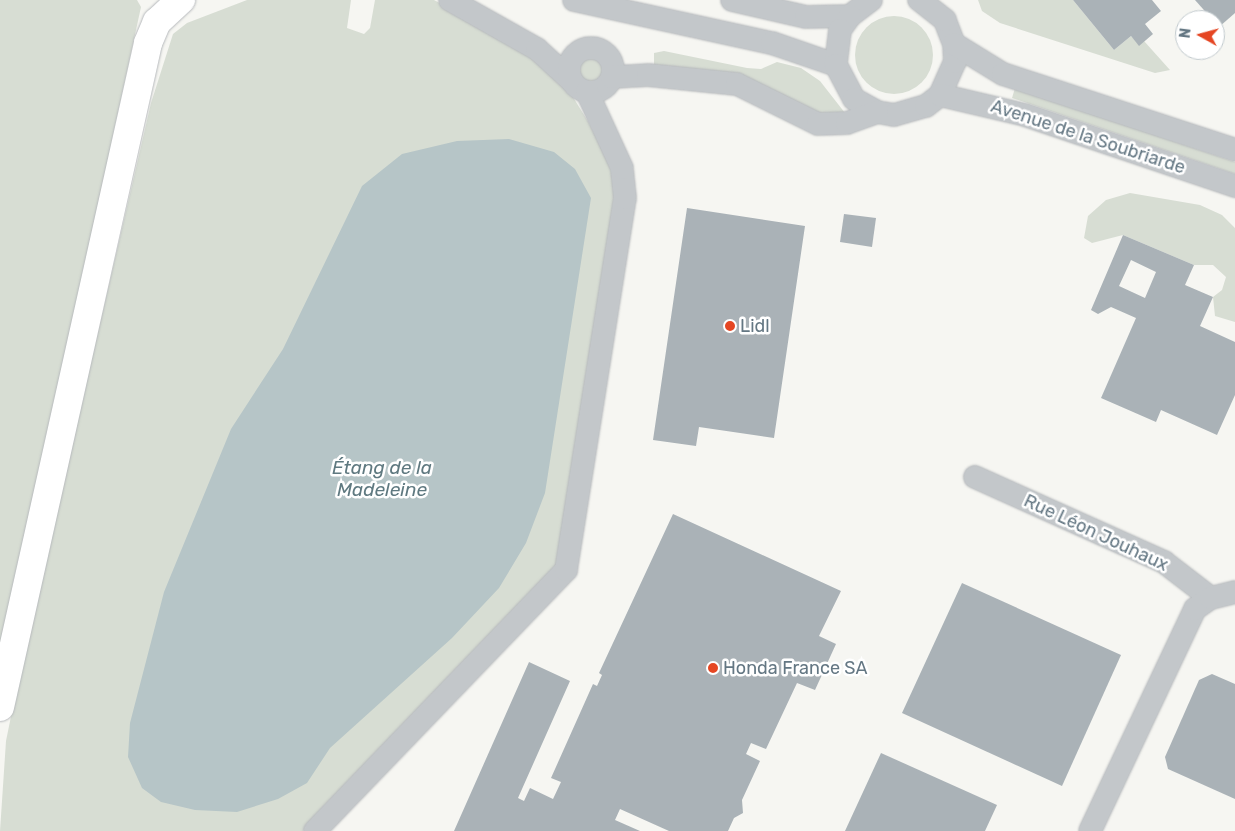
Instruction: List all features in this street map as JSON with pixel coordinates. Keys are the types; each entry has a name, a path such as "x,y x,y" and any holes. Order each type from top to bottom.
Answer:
{"highway":[{"path":"0,707 148,42 157,22 181,0"}],"street":[{"path":"450,0 537,49 579,86 599,91 612,77 648,75 737,84 818,124 847,123 877,112 911,113 940,95 952,71 954,44 945,20 925,1"},
{"path":"574,0 772,43 836,65"},
{"path":"732,0 806,17 850,16"},
{"path":"871,0 850,16 840,30 836,65 854,99 877,112"},
{"name":"Avenue de la Soubriarde","path":"954,44 1003,74 1235,150"},
{"path":"315,831 566,570 625,198 622,168 579,86 572,59 589,48 608,57 612,77"},
{"name":"Avenue de la Soubriarde","path":"940,95 1025,115 1235,186"},
{"name":"Rue Léon Jouhaux","path":"975,477 1164,562 1211,598"},
{"path":"1090,831 1183,629 1195,609 1211,598 1235,592"}],"shaded area":[{"path":"0,0 137,0 141,7 0,655"},
{"path":"247,0 351,0 347,28 364,34 370,28 375,0 434,0 521,47 568,89 589,123 610,166 615,190 561,560 497,633 303,831 0,831 6,741 23,657 151,103 173,34 187,23"},
{"path":"978,0 1073,0 1114,50 1131,36 1139,45 1144,41 1170,70 1155,73 1000,23 982,11"},
{"path":"894,16 909,19 922,27 930,40 933,55 930,70 922,83 909,91 894,94 879,91 866,83 858,70 855,55 858,40 866,27 879,19"},
{"path":"664,51 747,68 761,69 777,62 801,68 820,81 845,113 832,117 654,69 654,53"},
{"path":"589,56 599,60 603,70 599,80 589,84 579,80 575,70 579,60"},
{"path":"1015,88 1235,162 1235,174 1012,98"},
{"path":"1130,193 1200,205 1222,215 1235,228 1235,322 1215,316 1213,297 1222,290 1226,277 1213,265 1194,265 1123,235 1092,243 1084,238 1088,216 1106,200"}],"water":[{"name":"Étang de la Madeleine","path":"509,139 554,152 575,169 591,198 545,493 526,543 499,588 452,638 330,748 307,783 278,799 237,812 195,810 161,802 142,788 128,757 130,723 164,592 231,429 283,349 362,186 402,154 457,141"}],"building":[{"path":"1073,0 1152,0 1161,11 1145,24 1153,34 1139,46 1131,36 1114,50"},
{"path":"1195,0 1235,0 1235,13 1225,22 1225,10 1204,10"},
{"name":"Lidl","path":"687,208 805,226 774,438 699,427 696,446 653,440"},
{"path":"844,214 876,218 872,247 840,242"},
{"path":"1123,235 1194,265 1185,285 1213,297 1200,326 1235,342 1235,395 1217,435 1161,410 1156,422 1101,398 1136,318 1111,307 1098,314 1091,310","holes":["1131,260 1156,272 1145,298 1119,286"]},
{"name":"Honda France SA","path":"673,514 841,591 819,636 836,644 815,690 797,683 766,749 751,743 746,754 760,761 742,800 743,813 734,818 728,831 669,831 620,809 615,820 640,831 454,831 529,662 570,681 518,798 524,801 530,788 553,799 561,782 551,778 593,684 597,686 602,675 599,673"},
{"path":"962,583 1121,655 1062,786 902,713"},
{"path":"1212,674 1235,684 1235,799 1168,769 1165,757 1199,680"},
{"path":"881,753 997,805 985,831 845,831"}],"place":[{"name":"Lidl","path":"730,326"},
{"name":"Honda France SA","path":"713,668"}]}
